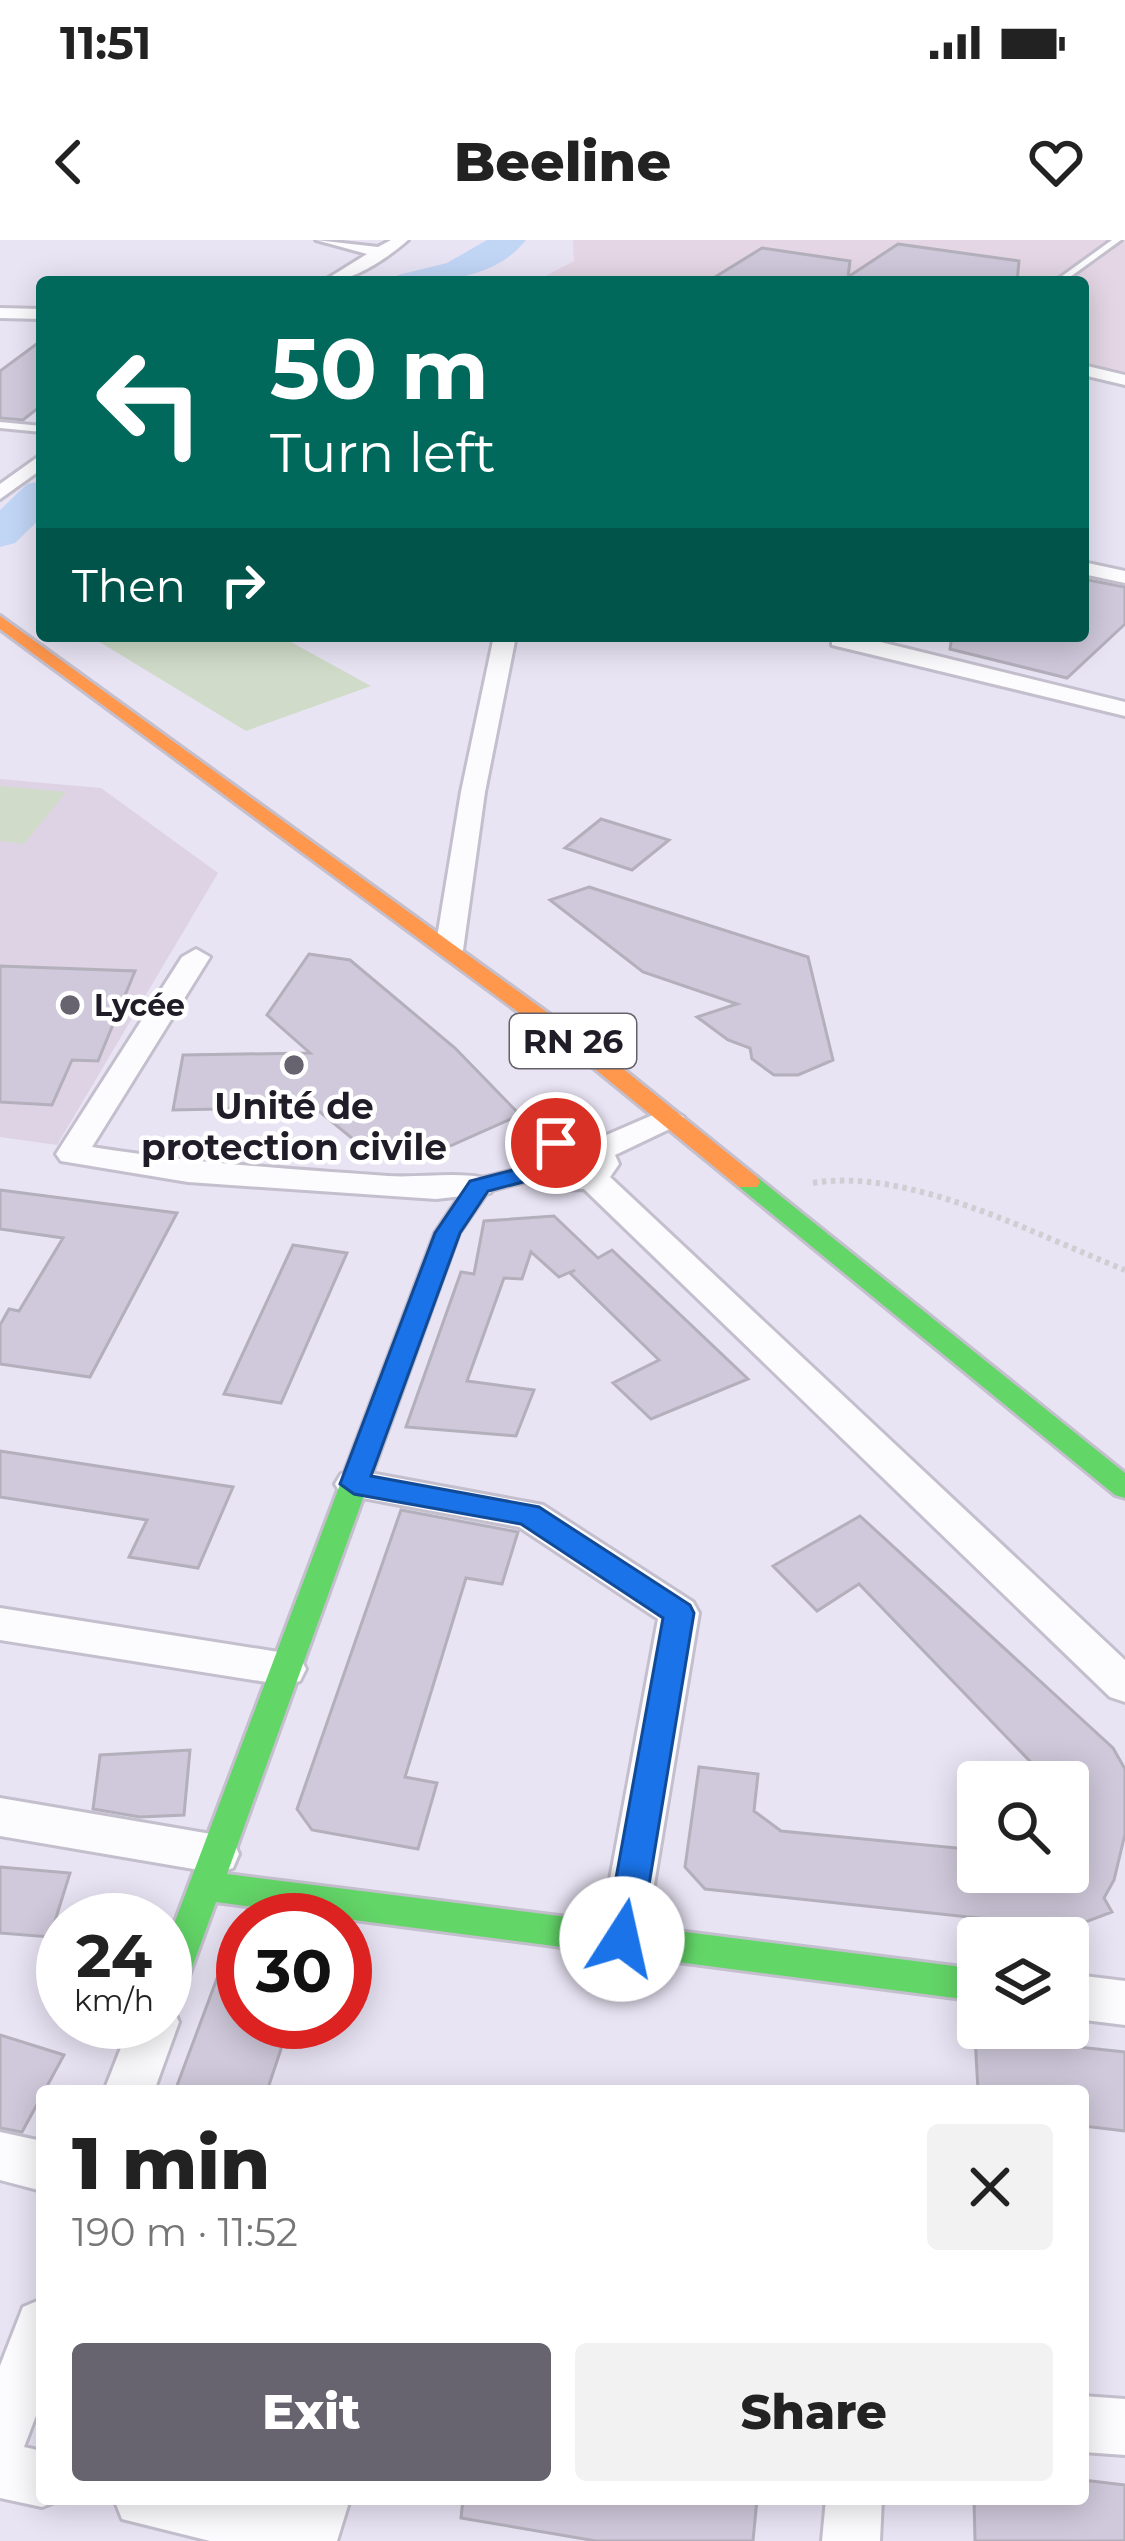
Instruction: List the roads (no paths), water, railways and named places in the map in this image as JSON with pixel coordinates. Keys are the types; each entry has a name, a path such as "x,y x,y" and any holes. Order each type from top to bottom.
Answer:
{"main road":[{"name":"RN 26","path":"0,621 669,1117 1125,1488"},
{"path":"192,1922 447,1233 479,1186 538,1171"},
{"path":"211,1870 622,1939 957,1981"}],"street":[{"path":"323,240 386,253"},
{"path":"342,276 386,253 400,240"},
{"path":"0,313 36,314"},
{"path":"1089,371 1125,380"},
{"path":"0,493 36,465"},
{"path":"1089,569 1125,577"},
{"path":"449,950 504,642"},
{"path":"848,642 1125,710"},
{"path":"196,957 72,1154 210,1173 436,1189 479,1186"},
{"path":"595,1164 669,1117"},
{"path":"538,1171 536,1158 556,1143 579,1142 595,1164 1125,1685"},
{"path":"354,1484 529,1515 679,1613 622,1939"},
{"path":"0,1624 285,1669"},
{"path":"0,1816 211,1870"},
{"path":"1089,1999 1125,2003"},
{"path":"131,2085 145,2049"},
{"path":"0,2156 36,2165"},
{"path":"0,2439 36,2342"},
{"path":"1089,2424 1125,2427"},
{"path":"0,2470 36,2478"},
{"path":"172,2505 312,2533 320,2505"},
{"path":"851,2541 854,2505"}],"lane":[{"path":"1067,276 1118,240"},
{"path":"0,425 36,428"}],"waterway":[{"path":"434,276 458,270 510,240"},
{"path":"0,534 36,499"}],"place":[{"name":"Lycée","path":"70,1005"},
{"name":"Unité de protection civile","path":"294,1065"}]}
